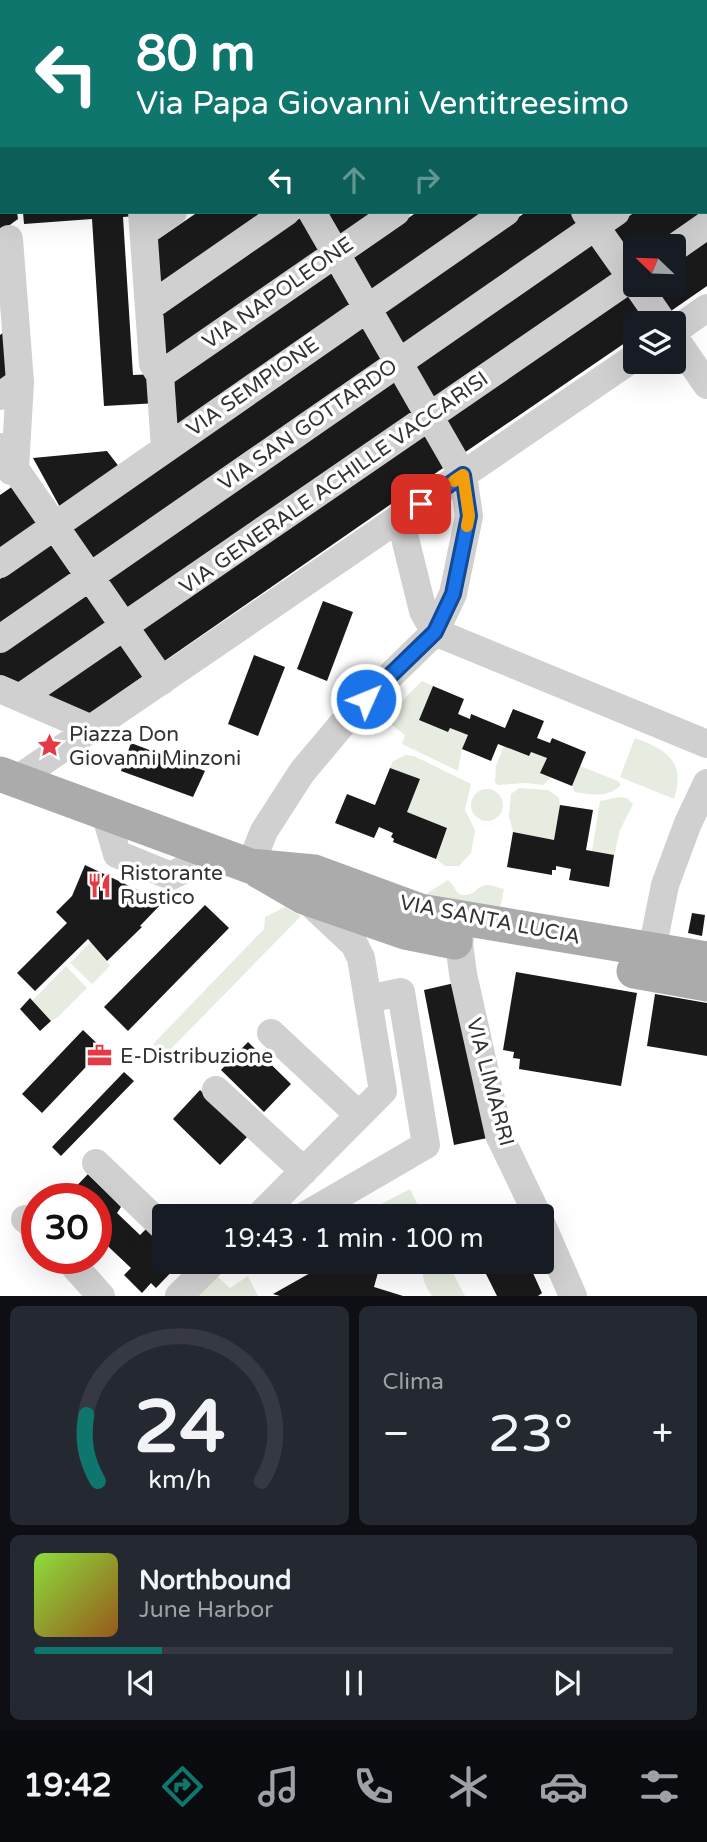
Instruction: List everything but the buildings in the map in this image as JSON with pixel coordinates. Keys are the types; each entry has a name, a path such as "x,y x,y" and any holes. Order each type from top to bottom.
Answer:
{"main road":[{"name":"VIA SANTA LUCIA","path":"8,777 250,866 314,872 378,909"},
{"path":"250,866 304,897 378,909 405,932 461,931 650,962 707,984"},
{"path":"650,962 707,959"}],"street":[{"path":"165,448 160,375 153,365 143,222 167,214"},
{"path":"149,307 283,214"},
{"path":"250,866 264,831 302,772 349,716 435,632 453,594 469,516 463,475 431,415 313,214"},
{"name":"VIA NAPOLEONE","path":"160,375 393,214"},
{"name":"VIA SEMPIONE","path":"0,564 503,214"},
{"path":"599,217 623,259"},
{"name":"VIA SAN GOTTARDO","path":"0,639 399,361 599,217"},
{"path":"686,240 707,225"},
{"path":"4,242 10,389 5,465 54,526 162,681"},
{"name":"VIA GENERALE ACHILLE VACCARISI","path":"18,692 125,627 431,415 623,288"},
{"path":"686,323 707,308"},
{"path":"686,354 707,385"},
{"path":"8,777 99,725 623,365"},
{"path":"400,518 423,611 435,632 707,744"},
{"path":"18,692 99,725"},
{"path":"650,962 665,885 688,823 707,783"},
{"path":"271,1204 383,1091 361,958 354,944 304,897"},
{"path":"361,958 378,909"},
{"name":"VIA LIMARRI","path":"461,931 463,974 499,1135 532,1204"},
{"path":"325,1204 426,1145 401,992 368,999"},
{"path":"271,1032 359,1115"},
{"path":"216,1090 304,1171"},
{"path":"96,1163 152,1217"},
{"path":"554,1252 573,1296"},
{"path":"82,1274 102,1296"},
{"path":"178,1296 198,1274"}],"shaded area":[{"path":"422,681 433,686 419,720 448,732 450,728 468,735 458,771 402,744 405,735 384,719"},
{"path":"635,738 656,747 671,759 677,775 674,799 620,777"},
{"path":"504,746 528,756 531,752 547,758 541,773 552,777 543,785 498,785 495,782 496,766"},
{"path":"406,755 414,756 471,784 465,810 475,830 471,853 459,866 445,866 436,859 447,828 407,812 420,779 390,768 393,761"},
{"path":"580,766 618,781 621,785 605,794 575,792 572,786"},
{"path":"519,788 548,790 559,798 554,840 513,832 509,816 511,794"},
{"path":"487,789 499,793 503,805 499,817 487,821 475,817 471,805 475,793"},
{"path":"627,798 633,804 620,830 614,855 592,851 600,801"},
{"path":"448,880 463,895 473,893 484,885 504,889 499,912 422,899"},
{"path":"285,907 301,916 164,1056 153,1044 264,929 265,917"},
{"path":"91,942 110,966 92,984 70,963"},
{"path":"66,966 87,988 51,1021 32,1001"},
{"path":"410,1189 417,1204 381,1204"},
{"path":"423,1274 453,1274 465,1296 432,1296"},
{"path":"217,1276 230,1288 248,1276 258,1296 198,1296"}],"slow traffic":[{"path":"454,481 463,475 469,516 467,526"}],"place":[{"name":"Piazza Don Giovanni Minzoni","path":"49,746"},
{"name":"Ristorante Rustico","path":"100,885"},
{"name":"E-Distribuzione","path":"100,1056"}],"route":[{"path":"366,699 435,632 453,594 469,516 463,475 421,504"}]}
